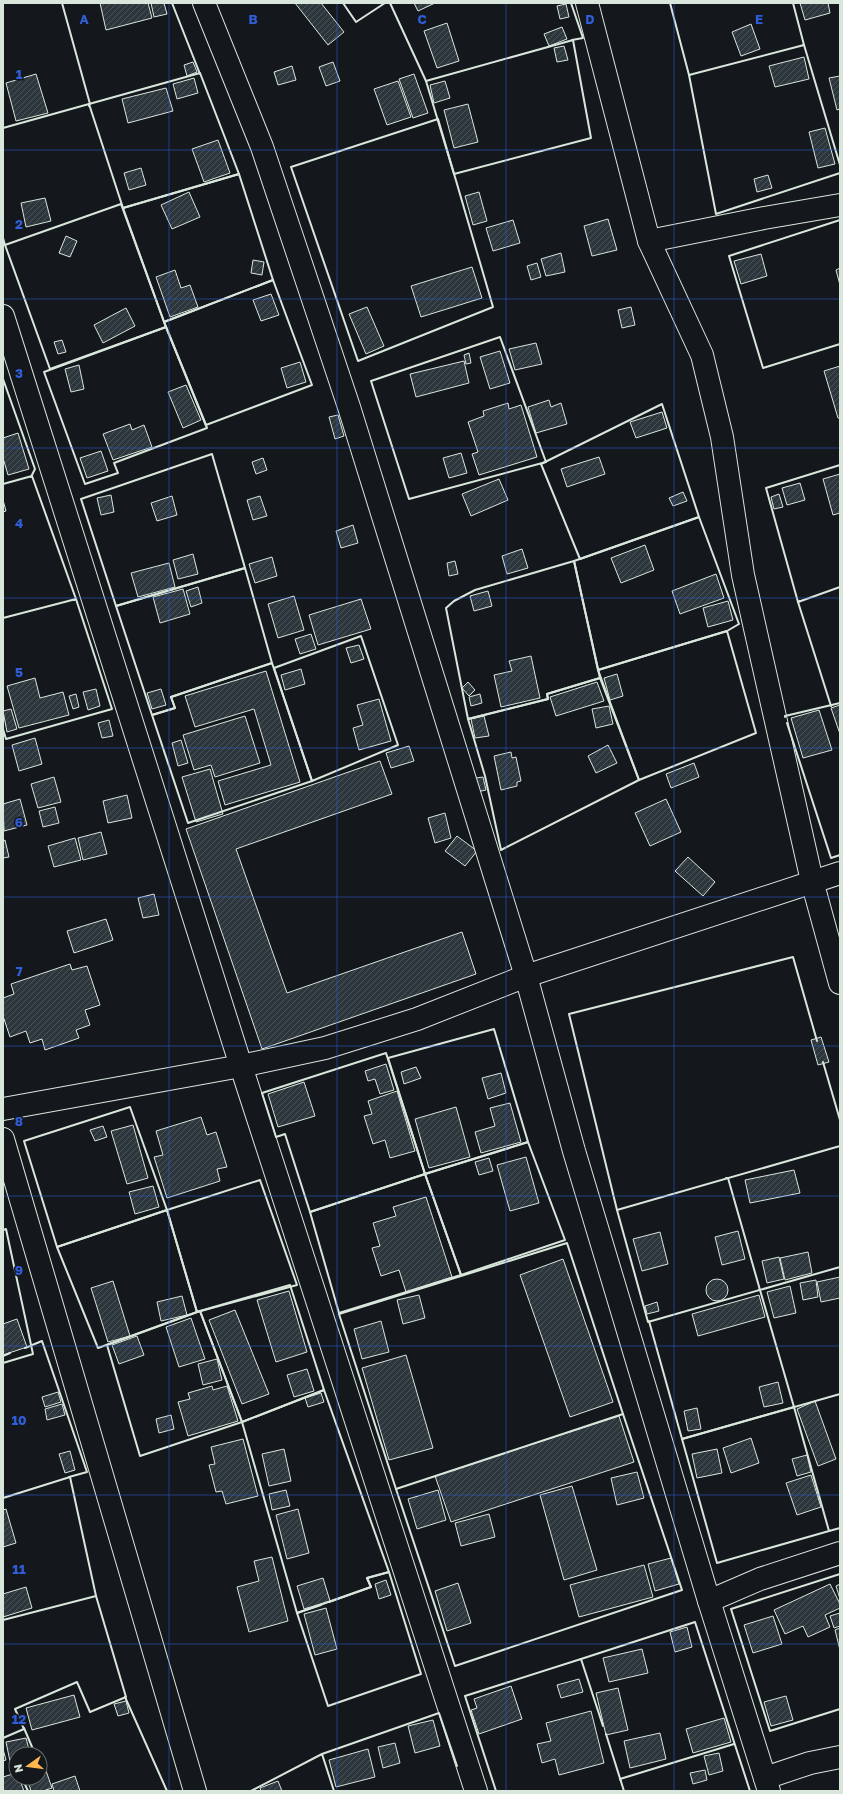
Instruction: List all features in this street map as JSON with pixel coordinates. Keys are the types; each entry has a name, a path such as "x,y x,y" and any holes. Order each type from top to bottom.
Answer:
{"street":[{"path":"204,3 262,147 346,399 526,976 574,1151 709,1600 767,1784 810,1763 840,1757"},
{"path":"587,3 649,241 702,355 722,437 743,575 812,881 840,983"},
{"path":"649,241 764,218 840,205"},
{"path":"3,316 241,1066 476,1791"},
{"path":"3,1109 241,1066 325,1048 417,1019 526,976 840,873"},
{"path":"3,1139 12,1199 195,1791"},
{"path":"709,1600 760,1580 840,1553"}],"building":[{"path":"100,3 148,3 152,18 106,30"},
{"path":"151,3 164,3 167,14 154,17"},
{"path":"295,3 321,3 344,32 328,45"},
{"path":"414,3 435,3 418,11"},
{"path":"800,3 828,3 830,13 805,20"},
{"path":"566,4 569,17 560,19 557,6"},
{"path":"447,23 459,61 437,68 424,31"},
{"path":"751,24 760,49 741,56 732,32"},
{"path":"562,27 567,39 549,46 544,34"},
{"path":"564,46 568,60 557,62 554,48"},
{"path":"804,57 809,79 775,87 769,66"},
{"path":"193,62 197,72 187,76 184,65"},
{"path":"333,62 340,81 326,86 319,67"},
{"path":"292,66 296,80 278,85 274,72"},
{"path":"36,74 48,113 16,121 6,83"},
{"path":"414,74 428,113 413,118 399,79"},
{"path":"840,76 840,109 837,110 829,78"},
{"path":"194,78 198,93 177,99 173,84"},
{"path":"398,81 411,117 387,125 374,89"},
{"path":"445,81 450,98 434,103 430,85"},
{"path":"166,88 173,111 128,123 122,99"},
{"path":"468,104 478,142 454,148 444,110"},
{"path":"825,128 835,164 818,168 809,132"},
{"path":"218,140 230,173 204,182 192,149"},
{"path":"141,168 146,185 129,190 124,173"},
{"path":"768,175 772,188 757,192 754,179"},
{"path":"189,192 200,217 172,229 161,205"},
{"path":"479,192 487,221 473,225 465,196"},
{"path":"45,198 51,221 26,227 21,203"},
{"path":"608,219 617,250 592,256 584,226"},
{"path":"513,220 520,243 493,251 486,228"},
{"path":"66,236 77,241 70,257 59,253"},
{"path":"561,253 565,272 546,276 541,259"},
{"path":"761,254 767,276 741,284 734,261"},
{"path":"253,260 264,262 262,275 251,273"},
{"path":"537,263 541,277 531,280 527,266"},
{"path":"472,267 482,298 421,317 411,286"},
{"path":"840,268 840,285 836,270"},
{"path":"175,270 181,288 190,285 198,307 170,317 156,277"},
{"path":"271,294 279,315 261,321 253,300"},
{"path":"367,307 384,346 366,354 349,314"},
{"path":"631,307 635,325 622,328 618,310"},
{"path":"126,308 135,326 103,343 94,325"},
{"path":"62,340 66,352 58,354 54,342"},
{"path":"536,343 542,364 515,370 509,349"},
{"path":"500,351 510,383 490,389 480,357"},
{"path":"469,353 471,363 466,364 464,355"},
{"path":"464,361 469,383 416,397 410,374"},
{"path":"300,362 306,382 287,388 281,368"},
{"path":"79,365 84,389 71,392 65,369"},
{"path":"840,366 840,418 838,418 824,371"},
{"path":"186,385 201,420 183,428 168,392"},
{"path":"549,400 551,407 561,403 567,424 536,433 528,407"},
{"path":"508,403 509,409 521,405 537,457 479,475 472,454 478,452 468,422 484,416 483,411"},
{"path":"662,412 667,428 636,438 630,422"},
{"path":"338,415 344,436 335,439 329,417"},
{"path":"130,424 132,430 144,425 152,447 113,460 103,434"},
{"path":"18,433 29,469 8,475 3,458 3,438"},
{"path":"101,451 108,471 87,478 80,458"},
{"path":"461,453 467,473 449,478 443,458"},
{"path":"599,457 605,474 567,487 561,469"},
{"path":"263,458 267,470 256,474 252,462"},
{"path":"840,474 840,513 833,515 823,479"},
{"path":"499,479 508,500 471,516 462,494"},
{"path":"800,483 805,500 787,505 782,488"},
{"path":"683,492 687,501 673,506 669,498"},
{"path":"779,494 783,507 774,509 771,497"},
{"path":"111,495 114,512 101,515 97,498"},
{"path":"172,496 177,515 157,521 151,503"},
{"path":"260,496 267,516 253,520 247,500"},
{"path":"3,500 6,511 3,512"},
{"path":"353,525 358,543 341,548 336,531"},
{"path":"645,545 654,570 621,583 611,558"},
{"path":"522,549 528,568 507,574 502,556"},
{"path":"193,554 198,574 178,579 173,560"},
{"path":"272,557 277,576 255,583 249,564"},
{"path":"455,561 458,574 449,576 447,563"},
{"path":"169,563 175,587 138,597 131,573"},
{"path":"716,574 724,598 680,614 672,591"},
{"path":"198,587 202,603 191,607 186,591"},
{"path":"183,589 190,614 160,623 153,597"},
{"path":"488,591 492,606 474,611 470,596"},
{"path":"294,596 304,630 278,638 268,604"},
{"path":"361,599 371,629 318,645 309,615"},
{"path":"728,601 733,620 708,627 703,608"},
{"path":"311,634 316,649 300,654 295,639"},
{"path":"359,645 364,659 351,663 346,648"},
{"path":"531,656 540,698 501,707 494,675 512,671 509,661"},
{"path":"301,669 305,684 285,690 281,675"},
{"path":"266,671 300,782 225,805 218,781 271,765 254,709 195,727 185,696"},
{"path":"617,674 623,696 610,700 604,678"},
{"path":"35,678 40,698 63,692 69,715 19,728 7,686"},
{"path":"468,682 475,690 469,696 462,688"},
{"path":"597,682 604,701 556,716 550,697"},
{"path":"96,689 100,706 88,710 83,692"},
{"path":"161,689 166,705 152,709 147,693"},
{"path":"76,694 79,707 73,709 69,696"},
{"path":"480,694 482,703 471,706 469,697"},
{"path":"379,699 391,741 359,750 353,728 363,725 357,705"},
{"path":"840,705 840,734 831,708"},
{"path":"609,706 613,724 596,728 592,709"},
{"path":"11,709 17,729 7,732 3,711"},
{"path":"819,710 832,750 803,758 791,718"},
{"path":"245,716 260,763 215,777 211,765 194,770 183,735"},
{"path":"484,716 489,736 475,738 471,719"},
{"path":"109,720 113,736 102,738 98,723"},
{"path":"35,738 42,764 19,771 12,745"},
{"path":"181,740 188,763 178,766 172,743"},
{"path":"608,745 617,763 596,773 588,756"},
{"path":"409,746 414,761 391,768 386,753"},
{"path":"511,752 512,758 516,757 521,781 517,782 517,786 501,790 494,756"},
{"path":"380,761 392,794 236,849 287,993 462,932 476,974 262,1049 186,829"},
{"path":"694,763 699,777 671,788 666,774"},
{"path":"210,769 223,814 196,822 182,777"},
{"path":"54,777 61,802 38,808 31,784"},
{"path":"483,777 486,790 472,793 469,779"},
{"path":"127,795 132,818 108,823 103,801"},
{"path":"20,799 27,825 4,831 3,804"},
{"path":"666,799 681,832 650,846 635,813"},
{"path":"55,807 59,823 43,827 39,811"},
{"path":"445,813 451,838 435,843 428,818"},
{"path":"101,832 107,854 83,860 78,838"},
{"path":"457,836 477,851 465,866 445,851"},
{"path":"75,838 81,860 54,867 48,846"},
{"path":"5,840 9,857 3,858 3,841"},
{"path":"688,857 715,882 703,896 675,871"},
{"path":"154,894 159,915 143,918 138,898"},
{"path":"106,919 113,940 74,953 67,931"},
{"path":"70,964 72,970 87,966 100,1005 85,1010 90,1025 76,1030 79,1038 45,1050 42,1039 30,1043 26,1031 10,1037 3,1016 3,998 14,994 11,984"},
{"path":"821,1037 829,1062 818,1065 811,1040"},
{"path":"386,1064 394,1090 380,1094 375,1079 368,1081 365,1071"},
{"path":"416,1067 421,1078 404,1084 401,1072"},
{"path":"501,1073 506,1093 488,1099 482,1078"},
{"path":"304,1082 315,1116 278,1127 268,1094"},
{"path":"397,1091 415,1151 390,1158 385,1140 373,1144 364,1116 372,1114 368,1101"},
{"path":"510,1103 521,1142 481,1153 475,1132 495,1126 490,1108"},
{"path":"456,1107 470,1157 429,1168 415,1119"},
{"path":"201,1117 207,1135 216,1132 227,1167 217,1169 220,1181 167,1198 154,1157 163,1155 156,1131"},
{"path":"133,1125 148,1178 127,1184 111,1131"},
{"path":"103,1126 107,1137 95,1141 90,1130"},
{"path":"526,1157 539,1203 510,1211 497,1165"},
{"path":"489,1158 493,1171 479,1175 475,1162"},
{"path":"794,1170 800,1193 750,1203 745,1180"},
{"path":"153,1186 159,1207 135,1214 129,1192"},
{"path":"426,1197 452,1277 406,1292 399,1270 381,1276 372,1248 380,1246 373,1223 396,1216 393,1207"},
{"path":"738,1231 745,1259 722,1265 715,1237"},
{"path":"660,1232 668,1264 642,1271 633,1239"},
{"path":"808,1252 812,1273 785,1280 780,1258"},
{"path":"779,1257 784,1279 767,1283 762,1261"},
{"path":"563,1259 613,1402 570,1417 520,1275"},
{"path":"840,1277 840,1298 821,1302 817,1282"},
{"path":"713,1279 721,1279 728,1286 728,1294 721,1301 713,1301 706,1294 706,1286"},
{"path":"816,1280 818,1297 803,1300 800,1283"},
{"path":"113,1281 130,1336 108,1342 91,1288"},
{"path":"790,1286 796,1313 774,1318 767,1292"},
{"path":"289,1291 307,1352 276,1362 257,1300"},
{"path":"419,1295 425,1318 403,1324 397,1300"},
{"path":"759,1295 765,1317 698,1336 692,1314"},
{"path":"182,1296 187,1315 161,1321 157,1302"},
{"path":"657,1302 659,1311 647,1314 645,1306"},
{"path":"235,1310 269,1394 242,1404 209,1320"},
{"path":"191,1318 205,1359 179,1367 166,1327"},
{"path":"17,1319 27,1347 3,1355 3,1324"},
{"path":"381,1321 389,1352 362,1359 354,1329"},
{"path":"137,1336 144,1355 119,1364 112,1345"},
{"path":"406,1355 433,1448 389,1460 362,1368"},
{"path":"217,1359 222,1380 203,1385 198,1364"},
{"path":"307,1369 314,1391 294,1397 287,1375"},
{"path":"778,1382 783,1403 764,1407 759,1387"},
{"path":"212,1386 213,1390 227,1386 238,1421 188,1436 178,1402 190,1399 188,1393"},
{"path":"58,1392 61,1402 45,1407 42,1397"},
{"path":"321,1393 324,1402 308,1407 305,1398"},
{"path":"815,1401 836,1459 818,1466 797,1409"},
{"path":"62,1404 65,1415 47,1420 45,1409"},
{"path":"697,1408 701,1429 688,1431 684,1411"},
{"path":"171,1415 174,1429 159,1433 156,1419"},
{"path":"619,1416 634,1462 451,1522 435,1476"},
{"path":"751,1438 759,1463 731,1473 723,1448"},
{"path":"243,1439 258,1496 226,1504 222,1491 216,1492 209,1465 215,1464 211,1447"},
{"path":"284,1449 291,1481 269,1486 262,1454"},
{"path":"717,1449 722,1473 697,1478 692,1454"},
{"path":"70,1451 75,1470 65,1473 59,1454"},
{"path":"807,1455 811,1472 797,1476 792,1459"},
{"path":"637,1472 644,1498 617,1505 611,1478"},
{"path":"811,1475 821,1507 797,1515 786,1483"},
{"path":"572,1486 597,1570 564,1580 540,1495"},
{"path":"286,1490 290,1506 272,1510 269,1494"},
{"path":"438,1490 446,1520 417,1529 408,1499"},
{"path":"6,1509 16,1543 3,1547 3,1510"},
{"path":"298,1509 309,1553 287,1559 276,1515"},
{"path":"489,1514 495,1537 461,1546 455,1523"},
{"path":"272,1557 288,1621 249,1632 237,1587 259,1581 254,1561"},
{"path":"671,1558 679,1584 655,1591 648,1564"},
{"path":"644,1565 653,1597 579,1617 570,1585"},
{"path":"323,1578 330,1601 304,1609 297,1586"},
{"path":"386,1580 391,1595 379,1599 375,1584"},
{"path":"458,1583 471,1623 447,1631 435,1591"},
{"path":"830,1584 840,1604 840,1608 825,1615 830,1627 808,1637 803,1626 785,1634 774,1610"},
{"path":"840,1584 840,1599 836,1586"},
{"path":"26,1587 32,1608 3,1617 3,1594"},
{"path":"326,1608 337,1649 315,1655 304,1614"},
{"path":"840,1613 840,1626 834,1628 830,1616"},
{"path":"773,1616 782,1644 753,1653 744,1625"},
{"path":"687,1627 692,1647 675,1652 670,1632"},
{"path":"840,1628 840,1650 835,1630"},
{"path":"642,1649 648,1673 609,1682 603,1658"},
{"path":"579,1679 583,1692 561,1698 557,1685"},
{"path":"511,1686 522,1719 479,1734 471,1710 477,1708 474,1699"},
{"path":"618,1688 628,1730 606,1735 596,1693"},
{"path":"74,1695 80,1717 32,1730 26,1708"},
{"path":"786,1696 793,1720 771,1726 764,1702"},
{"path":"126,1701 129,1713 118,1716 114,1704"},
{"path":"591,1711 604,1763 559,1775 555,1759 542,1763 537,1744 551,1741 546,1723"},
{"path":"724,1718 731,1742 693,1753 686,1729"},
{"path":"433,1720 440,1746 415,1753 408,1726"},
{"path":"660,1733 666,1759 630,1768 624,1741"},
{"path":"26,1738 28,1746 8,1746 8,1752 6,1742"},
{"path":"395,1743 400,1763 383,1768 378,1747"},
{"path":"3,1749 6,1760 3,1761"},
{"path":"368,1749 375,1777 336,1787 329,1760"},
{"path":"719,1753 723,1771 709,1775 704,1756"},
{"path":"705,1770 707,1780 693,1784 690,1773"},
{"path":"8,1775 8,1786 22,1786 24,1791 3,1791 3,1777"},
{"path":"48,1776 52,1788 43,1791 31,1791 29,1786 48,1786"},
{"path":"75,1776 80,1791 54,1791 52,1784"},
{"path":"278,1781 282,1791 261,1791 260,1788"}],"wall":[{"path":"62,3 90,104"},
{"path":"172,3 200,74"},
{"path":"343,3 356,22 385,3"},
{"path":"390,3 426,81"},
{"path":"571,3 583,38 572,40"},
{"path":"670,3 690,75"},
{"path":"793,3 803,45"},
{"path":"573,40 591,138 454,174 426,81 573,40"},
{"path":"840,165 804,45 689,75 716,214 840,173"},
{"path":"200,73 239,174 123,208 89,104 200,73"},
{"path":"3,128 89,104 89,106"},
{"path":"438,119 493,307 358,361 291,167 438,119"},
{"path":"239,174 273,280 164,322 123,208 239,174"},
{"path":"121,204 166,327 50,369 5,245 121,204"},
{"path":"840,220 729,256 763,368 840,344"},
{"path":"3,238 5,245"},
{"path":"273,280 312,385 206,425 164,322 273,280"},
{"path":"166,327 207,428 114,463 118,473 85,484 44,372 166,327"},
{"path":"500,337 546,462 409,499 371,381 500,337"},
{"path":"3,379 35,469 31,477"},
{"path":"662,404 699,517 580,559 541,464 662,404"},
{"path":"212,454 245,568 116,606 81,499 212,454"},
{"path":"840,465 766,488 798,602 840,587"},
{"path":"3,484 32,476 76,599 74,600"},
{"path":"699,517 739,624 727,631 598,670 574,561 699,517"},
{"path":"574,561 600,678 547,694 548,699 468,719 446,608 454,601 475,590 574,561"},
{"path":"245,568 272,663 171,697 175,708 152,715 116,606 245,568"},
{"path":"3,618 76,599 112,709 6,739 3,729"},
{"path":"800,601 798,602 831,706 832,705"},
{"path":"727,631 756,733 639,780 598,670 727,631"},
{"path":"361,636 398,745 312,781 274,668 361,636"},
{"path":"272,663 312,781 188,823 152,715 175,708 171,697 272,663"},
{"path":"600,678 639,780 501,850 485,776 468,719 548,699 547,694 600,678"},
{"path":"785,717 840,703"},
{"path":"787,723 831,858 840,855"},
{"path":"817,1041 793,957 569,1014 617,1210 840,1146"},
{"path":"494,1029 528,1142 425,1174 388,1058 494,1029"},
{"path":"386,1053 425,1174 310,1212 285,1134 276,1137 262,1093 386,1053"},
{"path":"823,1062 840,1120"},
{"path":"130,1107 167,1210 57,1247 24,1141 130,1107"},
{"path":"528,1142 565,1240 461,1275 425,1174 528,1142"},
{"path":"425,1174 461,1275 339,1313 310,1212 425,1174"},
{"path":"726,1178 728,1178 760,1290"},
{"path":"260,1180 297,1285 197,1312 167,1210 260,1180"},
{"path":"167,1210 197,1312 98,1348 57,1247 167,1210"},
{"path":"617,1210 648,1322 840,1267"},
{"path":"3,1230 6,1229 33,1354 3,1363"},
{"path":"396,1489 339,1314 567,1243 623,1414"},
{"path":"242,1422 324,1390 290,1285 200,1311 242,1422 297,1613 321,1605"},
{"path":"759,1290 794,1407"},
{"path":"200,1311 242,1422 140,1456 107,1345 200,1311"},
{"path":"649,1321 682,1439 840,1394"},
{"path":"25,1348 42,1341 87,1472 69,1477"},
{"path":"3,1356 10,1353"},
{"path":"242,1422 324,1390 389,1572 367,1578 371,1587 329,1602"},
{"path":"794,1407 829,1531 717,1563 682,1439 794,1407"},
{"path":"623,1414 682,1590 455,1666 396,1489 623,1414"},
{"path":"3,1498 70,1477 96,1596"},
{"path":"829,1531 840,1528"},
{"path":"389,1572 421,1674 328,1706 297,1613 371,1587 367,1578 389,1572"},
{"path":"840,1574 731,1609 770,1731 840,1709"},
{"path":"3,1620 96,1596 126,1697 90,1712 77,1682 15,1709 24,1729 3,1738"},
{"path":"581,1659 695,1622 750,1791"},
{"path":"496,1791 465,1696 581,1659 603,1726"},
{"path":"125,1697 167,1791"},
{"path":"334,1791 322,1754 439,1713 457,1766"},
{"path":"24,1728 32,1746"},
{"path":"606,1734 624,1791"},
{"path":"621,1781 620,1779 734,1744"},
{"path":"251,1791 322,1755"},
{"path":"26,1786 28,1791"}]}
